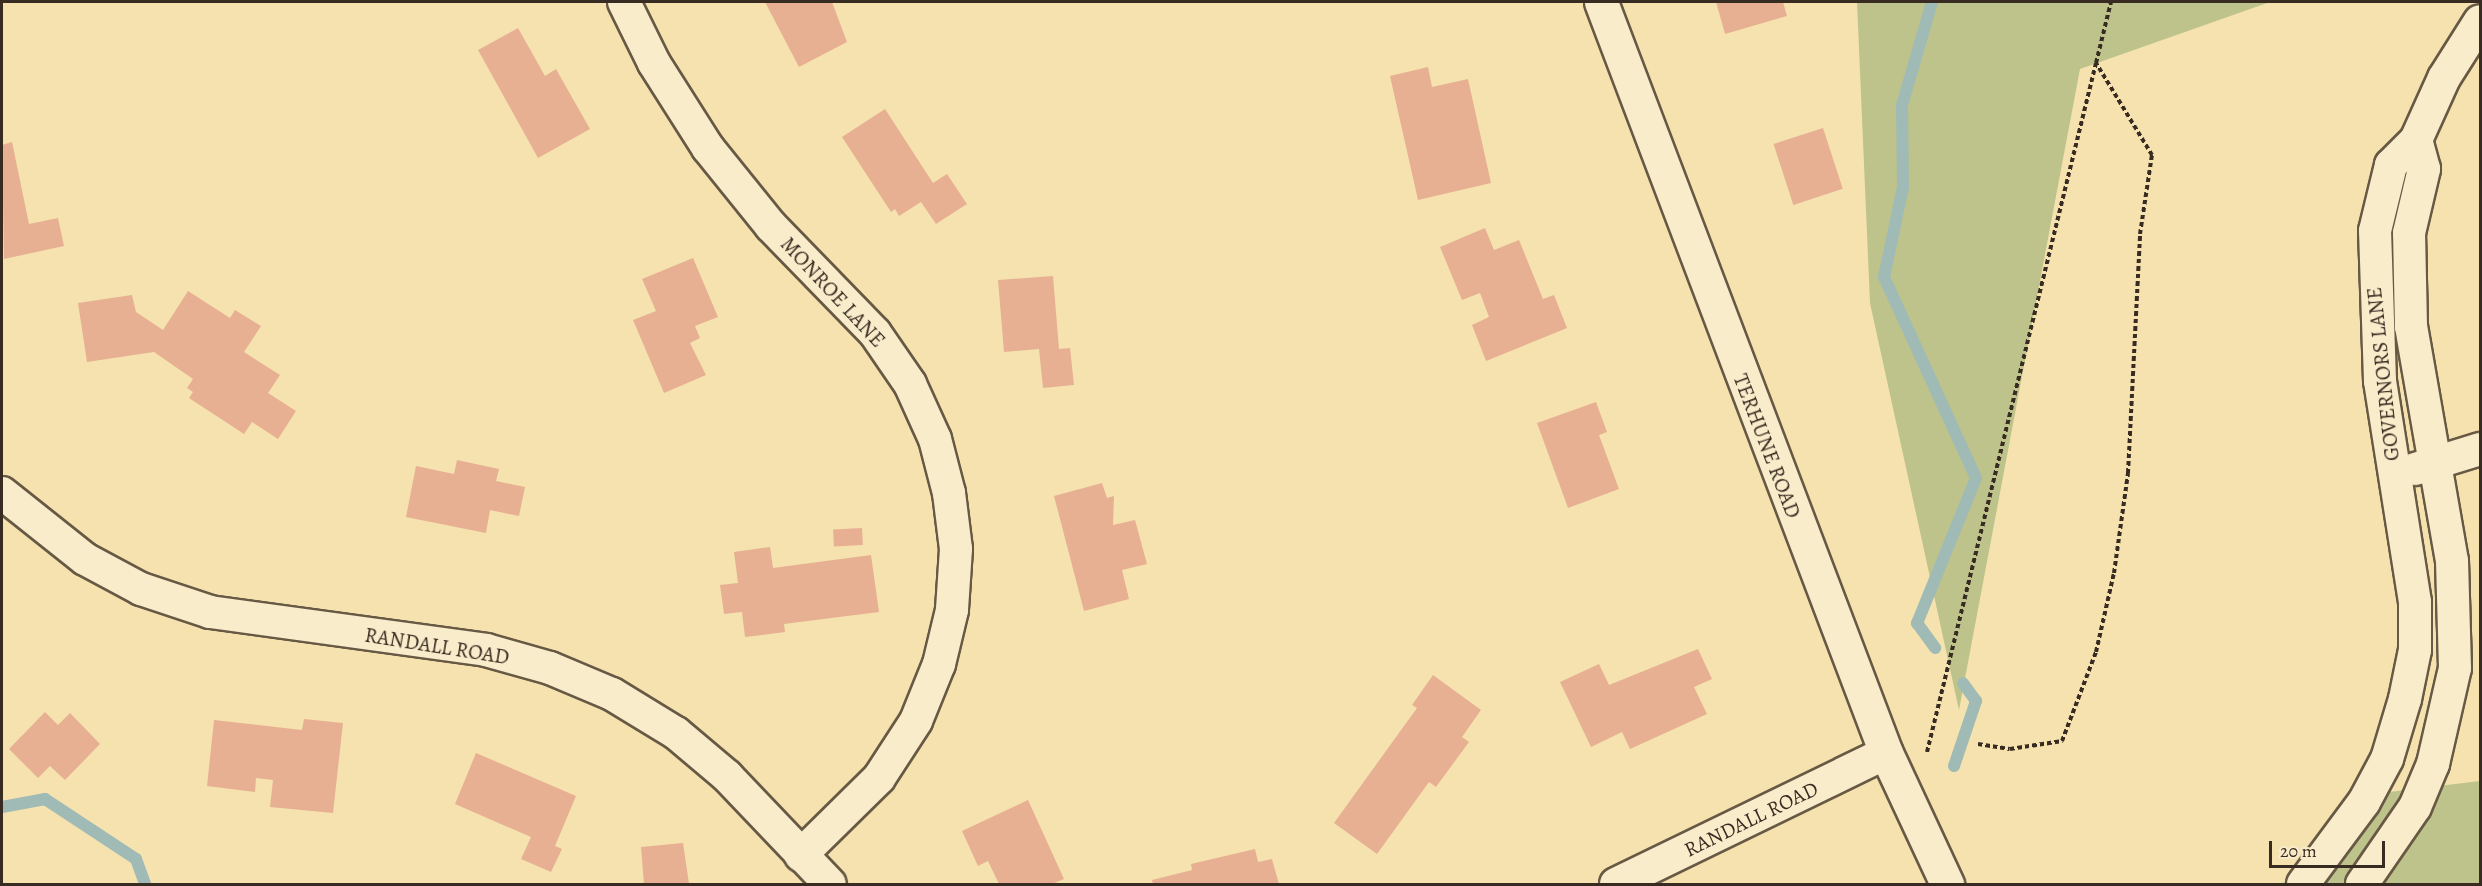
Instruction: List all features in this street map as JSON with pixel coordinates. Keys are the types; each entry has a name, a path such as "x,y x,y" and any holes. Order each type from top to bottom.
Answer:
{"street":[{"name":"MONROE LANE","path":"624,2 654,63 708,148 771,226 874,333 910,384 935,440 949,494 956,549 952,610 939,664 916,721 879,778 801,855"},
{"name":"TERHUNE ROAD","path":"1601,2 1886,753 1947,885"},
{"name":"GOVERNORS LANE","path":"2303,885 2364,802 2387,759 2405,699 2415,650 2415,602 2393,476 2374,324 2375,231 2391,165 2416,140 2444,78 2481,21"},
{"name":"GOVERNORS LANE","path":"2362,885 2393,845 2420,796 2446,718 2455,668 2458,615 2436,463 2411,327 2407,267 2424,169 2416,140"},
{"name":"GOVERNORS LANE","path":"2393,476 2481,449"},
{"name":"RANDALL ROAD","path":"2,493 85,559 141,588 210,612 486,650 550,668 612,694 676,733 719,769 830,885"},
{"name":"RANDALL ROAD","path":"1616,885 1886,753"}],"path":[{"path":"1927,752 2110,2"},
{"path":"1978,744 2010,749 2062,741 2096,652 2114,573 2128,473 2140,234 2152,155 2096,63"}],"green space":[{"path":"1857,2 2270,2 2080,69 1959,710 1870,303"},
{"path":"2480,781 2480,884 2282,884 2381,793"}],"building":[{"path":"765,2 832,2 847,42 799,67"},
{"path":"1716,2 1783,2 1787,16 1725,34"},
{"path":"518,28 545,76 556,69 590,129 538,158 478,50"},
{"path":"1428,67 1432,87 1468,79 1491,183 1418,200 1390,76"},
{"path":"885,109 933,183 947,174 967,204 936,224 921,202 899,216 895,209 891,212 842,137"},
{"path":"1823,128 1843,189 1793,205 1774,144"},
{"path":"12,142 29,224 58,218 64,246 4,259 2,145"},
{"path":"1485,228 1494,250 1519,240 1543,299 1554,295 1567,328 1486,361 1472,325 1489,317 1480,293 1462,300 1440,247"},
{"path":"693,258 718,317 695,326 700,338 690,343 706,375 664,393 633,320 656,311 642,279"},
{"path":"1053,276 1059,349 1070,348 1074,385 1043,388 1039,349 1004,352 998,280"},
{"path":"188,291 230,318 235,310 261,326 244,352 280,375 268,393 296,411 278,439 252,422 244,434 189,398 193,392 187,388 193,379 154,352 87,362 78,303 132,295 136,312 163,330"},
{"path":"1596,402 1607,432 1599,435 1619,489 1568,508 1537,423"},
{"path":"457,460 499,469 496,481 525,487 519,516 490,510 486,533 406,517 416,466 454,474"},
{"path":"1102,483 1107,498 1114,496 1113,525 1135,520 1147,564 1122,570 1129,599 1084,611 1054,496"},
{"path":"862,528 863,545 834,546 833,530"},
{"path":"770,547 773,568 871,555 879,612 784,624 785,632 745,637 742,612 724,614 720,585 738,583 734,552"},
{"path":"1698,649 1712,679 1694,687 1707,714 1630,749 1622,732 1591,747 1560,682 1599,664 1609,685"},
{"path":"1433,675 1481,710 1462,737 1469,742 1436,787 1429,782 1377,854 1334,823 1417,708 1412,705"},
{"path":"45,712 58,725 70,713 100,744 65,780 50,766 38,778 9,749"},
{"path":"304,719 343,723 333,813 270,807 273,780 256,778 255,792 207,786 214,720 302,730"},
{"path":"476,753 576,796 555,846 562,849 551,872 521,859 531,837 455,804"},
{"path":"1028,800 1064,879 1052,884 999,884 988,861 978,866 962,831"},
{"path":"683,843 689,884 644,884 641,847"},
{"path":"1255,849 1258,862 1272,859 1279,884 1153,884 1152,880 1192,870 1191,864"}],"waterway":[{"path":"1932,2 1902,105 1903,187 1884,277 1976,478 1917,623 1935,648"},
{"path":"1954,766 1976,701 1963,683"},
{"path":"2,807 45,799 136,859 145,884"}]}
